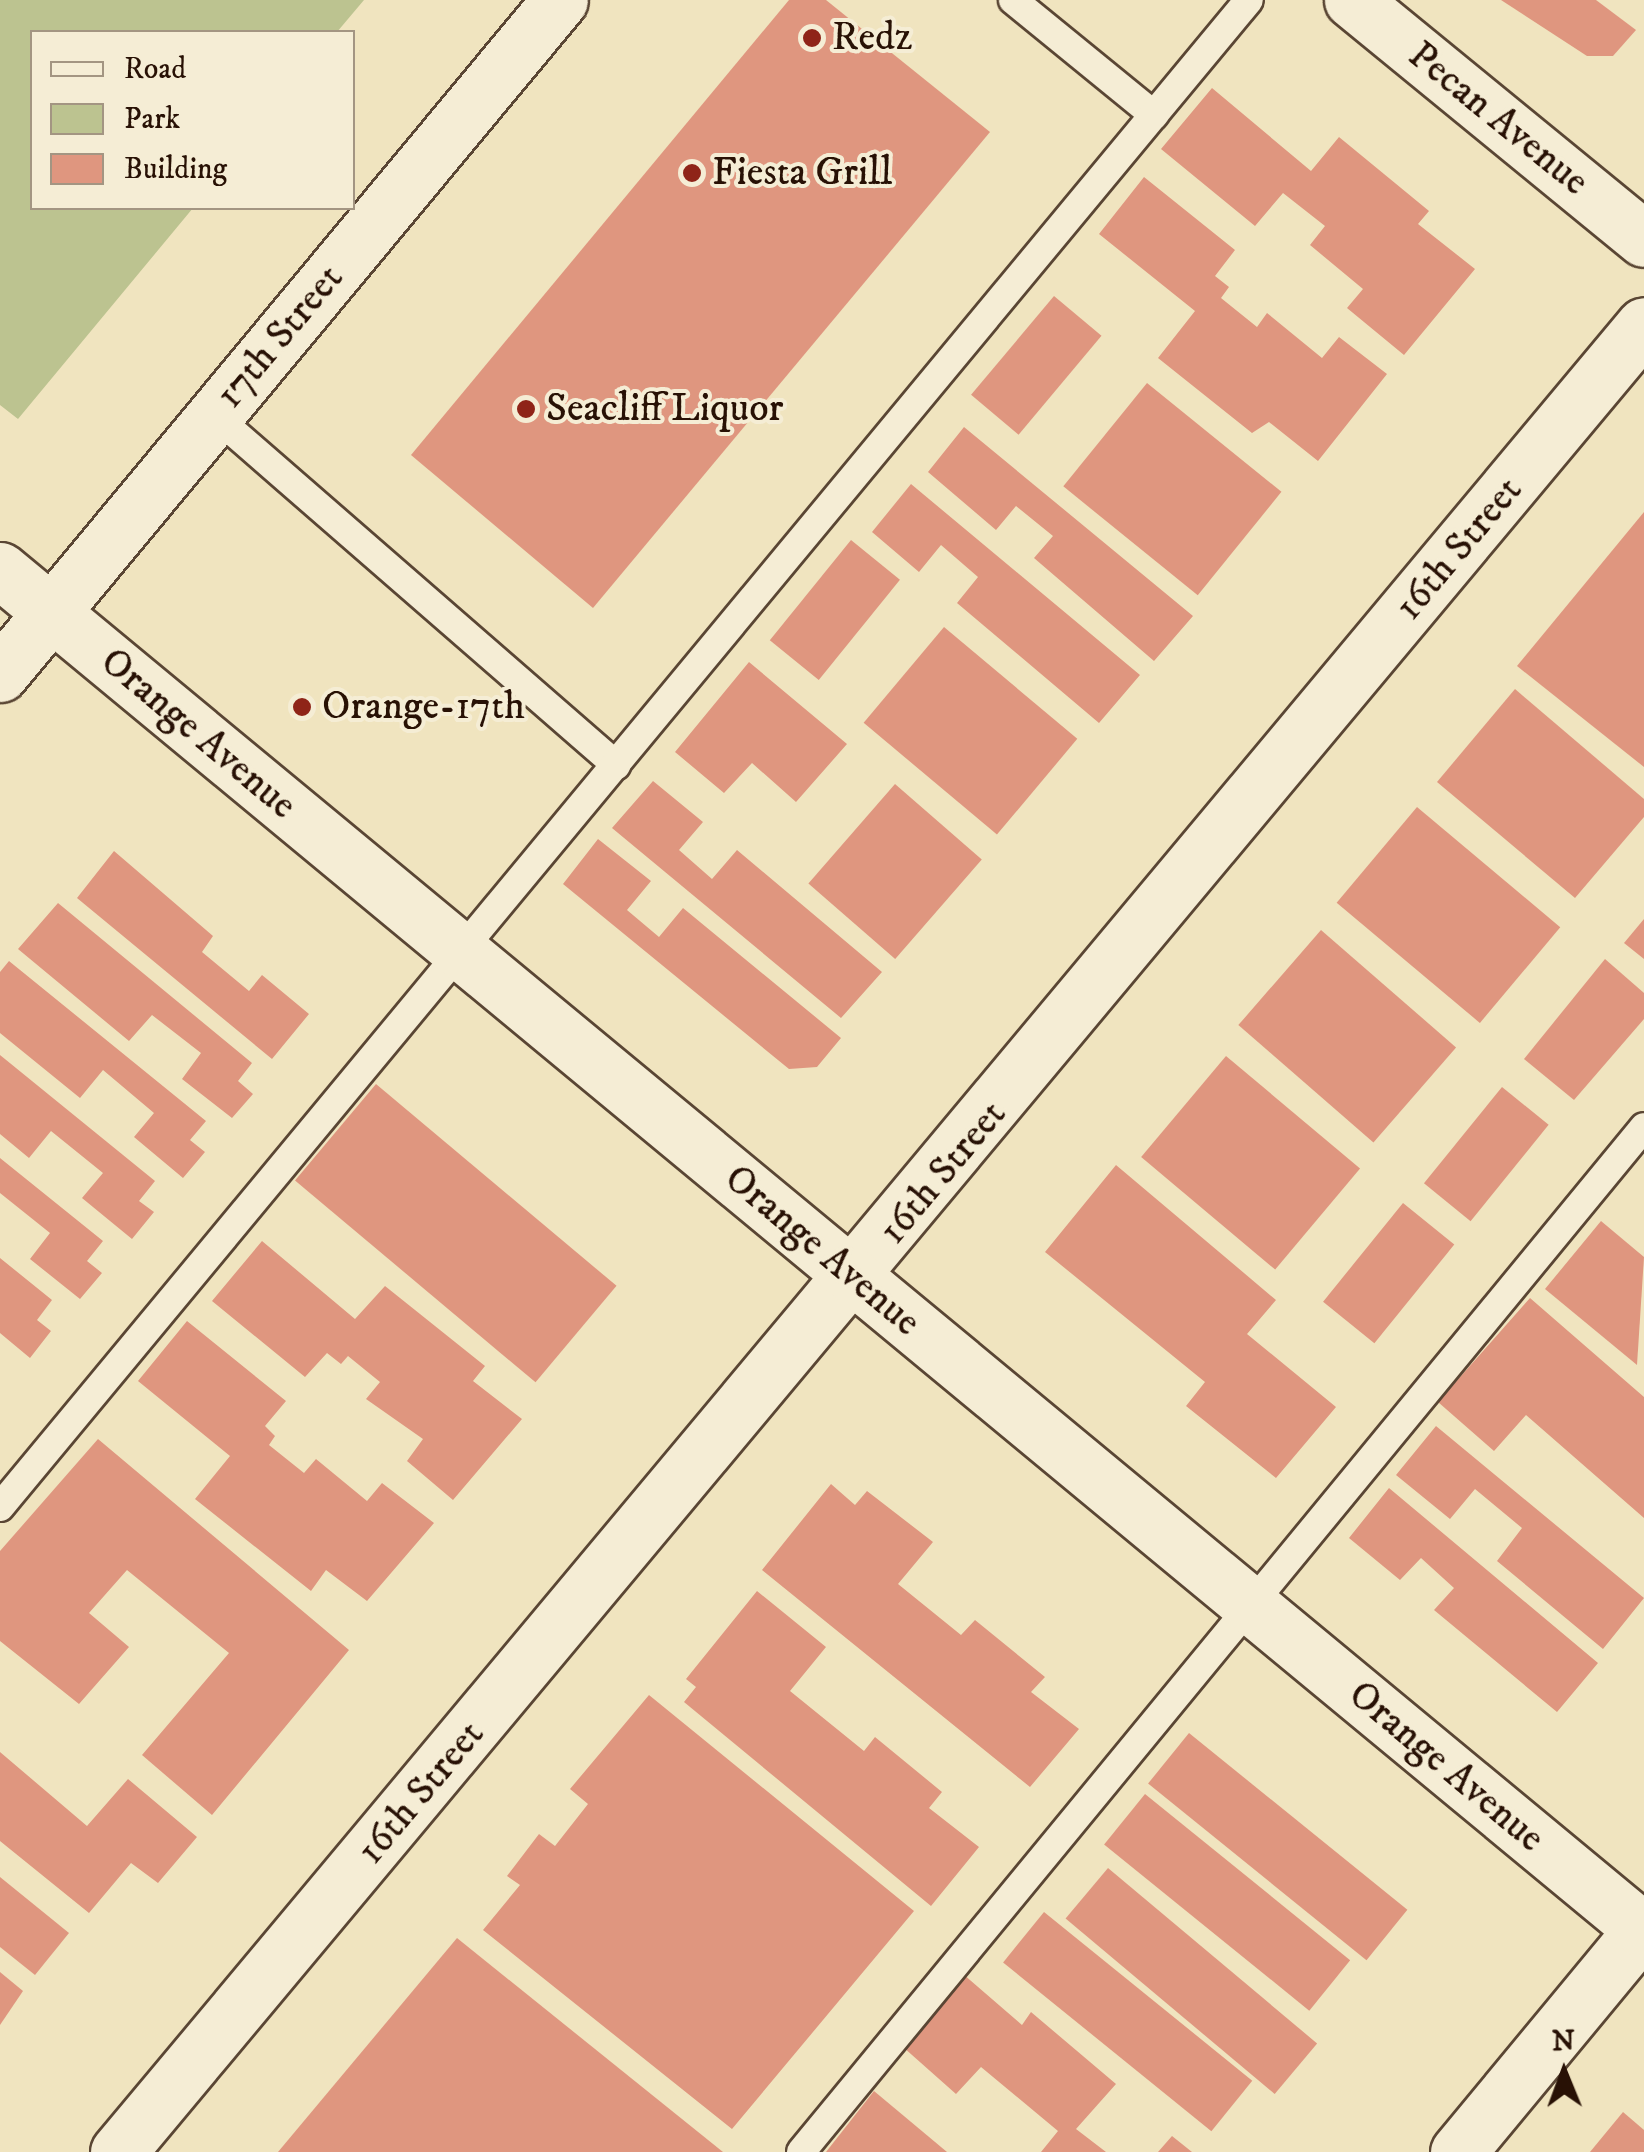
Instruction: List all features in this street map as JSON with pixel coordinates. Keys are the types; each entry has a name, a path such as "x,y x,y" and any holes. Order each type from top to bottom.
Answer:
{"street":[{"name":"17th Street","path":"0,674 560,0"},
{"name":"Pecan Avenue","path":"1352,0 1644,239"},
{"name":"16th Street","path":"118,2152 855,1278 1644,325"},
{"name":"Orange Avenue","path":"0,570 1643,1929"},
{"path":"1458,2152 1643,1929"}],"lane":[{"path":"1013,0 1154,115"},
{"path":"0,1507 1249,0"},
{"path":"214,416 616,765"},
{"path":"801,2152 1644,1127"}],"green space":[{"path":"0,0 364,0 339,30 30,30 30,210 191,210 18,419 0,405"}],"building":[{"path":"789,0 826,0 990,132 593,608 411,455"},
{"path":"1501,0 1596,0 1636,30 1613,56 1587,56"},
{"path":"1212,88 1311,171 1339,137 1429,211 1418,224 1475,269 1404,355 1347,308 1363,289 1310,245 1325,226 1283,193 1255,226 1161,149"},
{"path":"1144,177 1235,250 1215,276 1229,287 1221,298 1257,327 1267,313 1322,358 1339,337 1387,374 1318,461 1269,422 1252,433 1158,358 1195,311 1099,234"},
{"path":"1054,296 1101,336 1019,435 971,395"},
{"path":"1147,383 1281,492 1198,595 1063,486"},
{"path":"964,427 1193,616 1154,661 1034,558 1053,536 1016,506 996,530 928,472"},
{"path":"911,484 1140,675 1099,723 957,603 978,577 941,545 919,572 872,532"},
{"path":"1644,512 1644,767 1517,666"},
{"path":"851,540 900,580 819,680 770,640"},
{"path":"944,627 1077,739 997,835 864,723"},
{"path":"749,662 847,744 796,802 752,763 724,793 675,752"},
{"path":"1515,689 1644,799 1644,817 1575,898 1437,782"},
{"path":"653,781 703,822 679,850 712,879 737,850 882,972 841,1018 612,828"},
{"path":"895,784 982,859 895,959 808,884"},
{"path":"1417,807 1560,927 1480,1023 1337,903"},
{"path":"598,839 651,881 627,910 659,937 683,908 841,1038 817,1067 789,1069 563,884"},
{"path":"114,851 213,936 202,952 249,991 262,975 309,1014 272,1059 77,898"},
{"path":"58,903 252,1063 238,1081 253,1094 232,1118 182,1079 201,1053 152,1015 129,1041 18,949"},
{"path":"1644,919 1644,959 1624,943"},
{"path":"1321,930 1456,1047 1373,1143 1238,1025"},
{"path":"1605,959 1644,993 1644,1019 1574,1100 1524,1059"},
{"path":"9,961 206,1121 190,1140 205,1152 183,1178 134,1137 154,1113 103,1070 80,1098 0,1033 0,972"},
{"path":"0,1055 155,1181 139,1201 154,1212 132,1239 82,1198 103,1173 51,1131 29,1158 0,1134"},
{"path":"1226,1056 1360,1168 1275,1270 1141,1157"},
{"path":"376,1084 617,1286 536,1382 295,1181"},
{"path":"1502,1087 1549,1125 1471,1221 1424,1183"},
{"path":"0,1158 103,1241 87,1261 102,1273 80,1299 30,1259 50,1233 0,1193"},
{"path":"1116,1165 1276,1300 1247,1334 1336,1407 1276,1478 1186,1406 1205,1382 1045,1252"},
{"path":"1403,1203 1454,1245 1374,1343 1323,1302"},
{"path":"1601,1221 1644,1257 1637,1365 1545,1289"},
{"path":"262,1241 355,1319 385,1286 485,1366 473,1381 522,1419 453,1500 407,1461 423,1439 366,1399 380,1382 348,1356 341,1364 327,1353 305,1377 212,1301"},
{"path":"0,1258 52,1300 37,1320 51,1331 30,1358 0,1333"},
{"path":"1530,1298 1644,1397 1644,1518 1526,1415 1494,1451 1438,1402"},
{"path":"187,1321 286,1401 265,1426 275,1436 269,1445 304,1473 316,1459 367,1501 382,1483 434,1523 367,1601 326,1570 311,1591 195,1499 230,1456 138,1381"},
{"path":"1436,1426 1644,1598 1603,1649 1497,1561 1522,1528 1475,1489 1450,1519 1396,1475"},
{"path":"98,1439 349,1650 212,1815 142,1755 229,1653 127,1570 89,1613 129,1647 79,1704 0,1641 0,1551"},
{"path":"831,1484 855,1505 867,1491 933,1542 898,1584 961,1635 975,1620 1045,1677 1031,1692 1079,1729 1030,1787 762,1570"},
{"path":"1389,1488 1598,1663 1557,1712 1434,1610 1454,1588 1421,1558 1400,1580 1349,1538"},
{"path":"757,1591 826,1647 790,1691 864,1751 875,1737 942,1792 929,1808 979,1847 931,1906 684,1702 696,1687 686,1679"},
{"path":"649,1695 914,1911 732,2129 483,1930 520,1885 507,1876 539,1834 555,1846 588,1804 570,1789"},
{"path":"1189,1733 1407,1910 1366,1960 1148,1784"},
{"path":"0,1752 87,1826 128,1779 197,1837 158,1883 131,1863 89,1913 0,1841"},
{"path":"1145,1794 1350,1960 1309,2011 1104,1845"},
{"path":"1108,1868 1317,2043 1275,2094 1066,1919"},
{"path":"0,1877 69,1933 35,1975 0,1947"},
{"path":"1044,1912 1252,2081 1211,2131 1003,1963"},
{"path":"457,1938 723,2152 278,2152"},
{"path":"0,1972 23,1991 0,2025"},
{"path":"963,1974 1022,2025 1031,2012 1116,2084 1076,2129 1106,2152 1041,2152 1058,2131 981,2067 956,2094 903,2047"},
{"path":"874,2091 947,2152 826,2152"},
{"path":"1623,2112 1644,2130 1644,2152 1590,2152"},
{"path":"1172,2136 1192,2152 1158,2152"}],"place":[{"name":"Redz","path":"812,38"},
{"name":"Fiesta Grill","path":"692,173"},
{"name":"Seacliff Liquor","path":"526,409"},
{"name":"Orange-17th","path":"302,707"}]}
